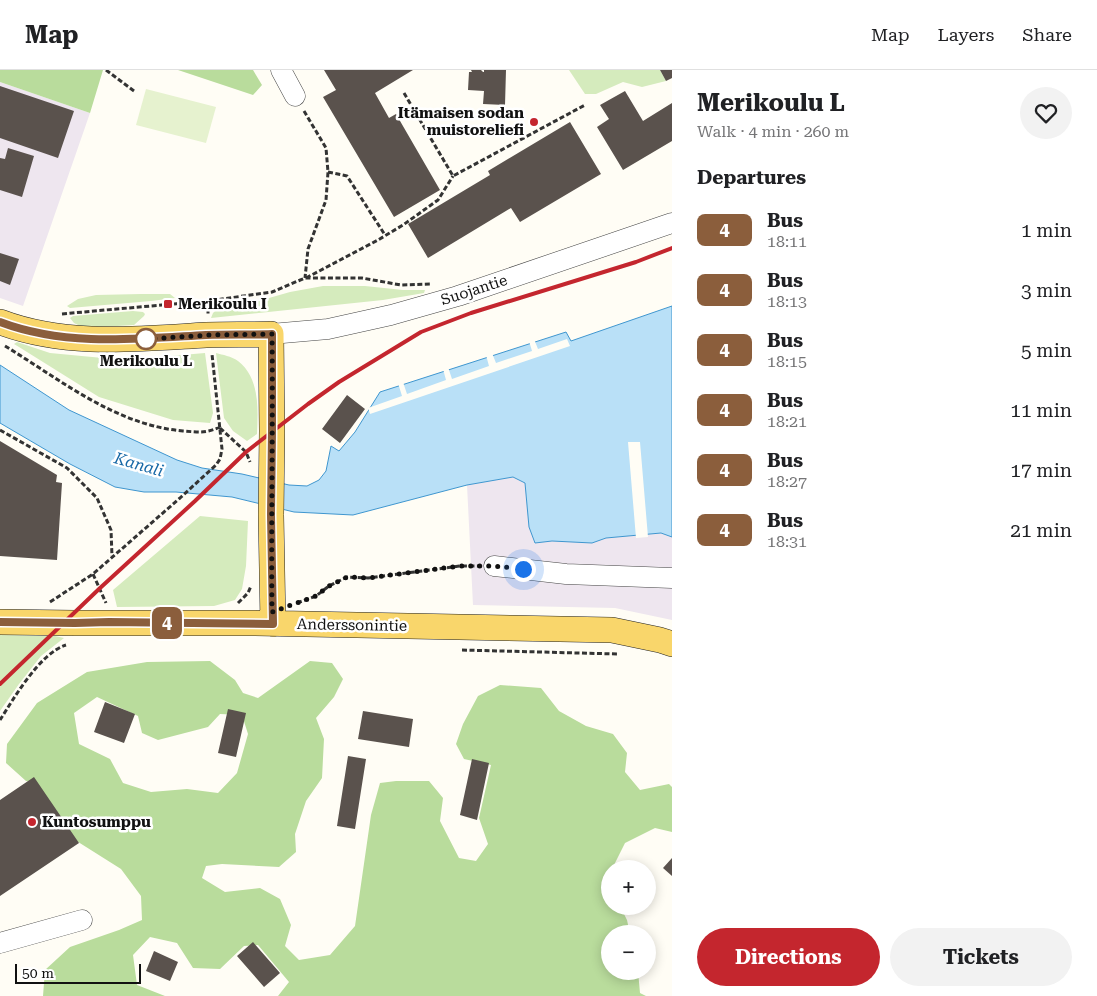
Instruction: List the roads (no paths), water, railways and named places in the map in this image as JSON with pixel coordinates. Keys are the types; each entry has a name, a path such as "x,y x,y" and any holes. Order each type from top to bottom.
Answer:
{"main road":[{"path":"0,322 52,336 84,339 147,339 272,334 272,431 262,471 271,515 273,618"},
{"name":"Anderssonintie","path":"0,622 69,623 273,618 612,630 672,644"}],"street":[{"path":"281,70 295,96"},
{"name":"Suojantie","path":"272,334 328,329 391,315 458,296 672,223"},
{"path":"494,566 566,574 672,578"},
{"path":"0,943 82,920"}],"water":[{"name":"Kanali","path":"672,306 672,537 661,533 606,538 592,543 552,541 535,543 529,527 525,483 513,477 467,485 353,515 294,512 232,497 176,492 144,492 115,487 70,464 0,423 0,365 69,410 177,460 202,468 242,474 289,485 307,486 319,480 326,471 331,446 339,451 355,432 380,392 566,332 571,341"}],"railway":[{"path":"0,684 246,452 339,382 421,332 471,313 636,262 672,248"}],"place":[{"name":"Itämaisen sodan muistoreliefi","path":"534,122"},
{"name":"Merikoulu I","path":"168,304"},
{"name":"Merikoulu L","path":"146,339"},
{"name":"Kuntosumppu","path":"32,822"}]}
